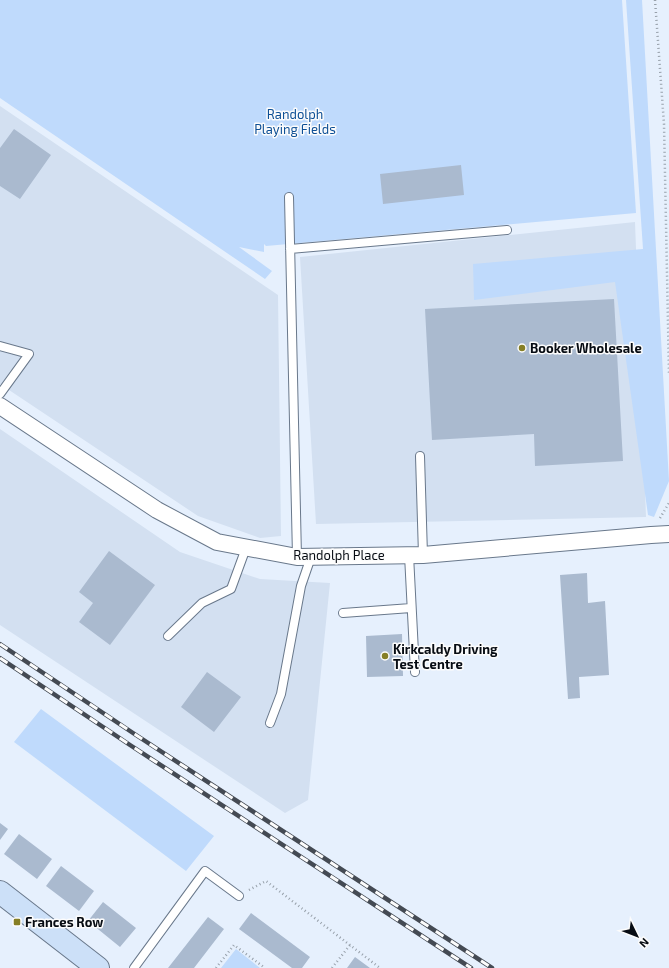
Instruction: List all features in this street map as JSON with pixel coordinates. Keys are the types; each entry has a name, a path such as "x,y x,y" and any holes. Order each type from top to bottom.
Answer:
{"main road":[{"path":"0,892 98,968"}],"street":[{"name":"Randolph Place","path":"0,406 157,510 217,542 246,548 304,557 416,555 669,534"}],"lane":[{"path":"270,723 281,694 301,586 304,557 289,197"},
{"path":"290,249 507,230"},
{"path":"0,346 29,354 0,394"},
{"path":"415,672 411,608 416,555 420,456"},
{"path":"168,636 202,603 231,589 246,548"},
{"path":"343,613 411,608"},
{"path":"134,968 205,871 239,896"}],"path":[{"path":"655,0 664,124 669,373"},
{"path":"239,896 266,881 380,968"},
{"path":"216,968 234,945 265,968"},
{"path":"332,968 350,945"}],"shaded area":[{"path":"0,106 278,295 281,536 260,538 198,516 0,384"},
{"path":"635,222 646,517 316,524 300,257"},
{"path":"0,429 180,552 260,579 330,583 308,800 285,813 0,625"}],"green space":[{"name":"Randolph Playing Fields","path":"0,0 622,0 636,213 266,246 264,244 264,252 239,247 272,271 265,279 0,98"},
{"path":"626,0 642,0 669,481 654,517 648,515 615,282 474,300 473,264 643,249"},
{"path":"41,709 214,836 186,871 14,742"},
{"path":"236,949 260,968 221,968"}],"building":[{"path":"14,129 51,155 20,199 0,186 0,148"},
{"path":"461,165 464,195 383,204 380,174"},
{"name":"Booker Wholesale","path":"614,299 623,461 535,466 534,434 432,440 425,309"},
{"path":"109,551 155,585 110,645 79,622 93,603 79,592"},
{"path":"587,573 588,603 605,601 609,675 579,677 580,698 568,699 560,575"},
{"name":"Kirkcaldy Driving Test Centre","path":"402,634 403,676 367,677 366,636"},
{"path":"207,672 241,697 214,732 181,707"},
{"path":"0,823 8,829 0,840"},
{"path":"19,834 52,859 37,879 4,854"},
{"path":"61,866 94,891 79,911 46,886"},
{"path":"103,902 136,928 120,947 88,921"},
{"path":"251,913 310,957 302,968 292,968 239,929"},
{"path":"208,917 224,929 194,968 168,968"},
{"path":"355,957 370,968 347,968"}],"railway":[{"path":"0,644 136,735 492,968"},
{"path":"0,658 130,745 471,968"}],"place":[{"name":"Booker Wholesale","path":"522,348"},
{"name":"Kirkcaldy Driving Test Centre","path":"385,656"},
{"name":"Frances Row","path":"17,922"}]}
